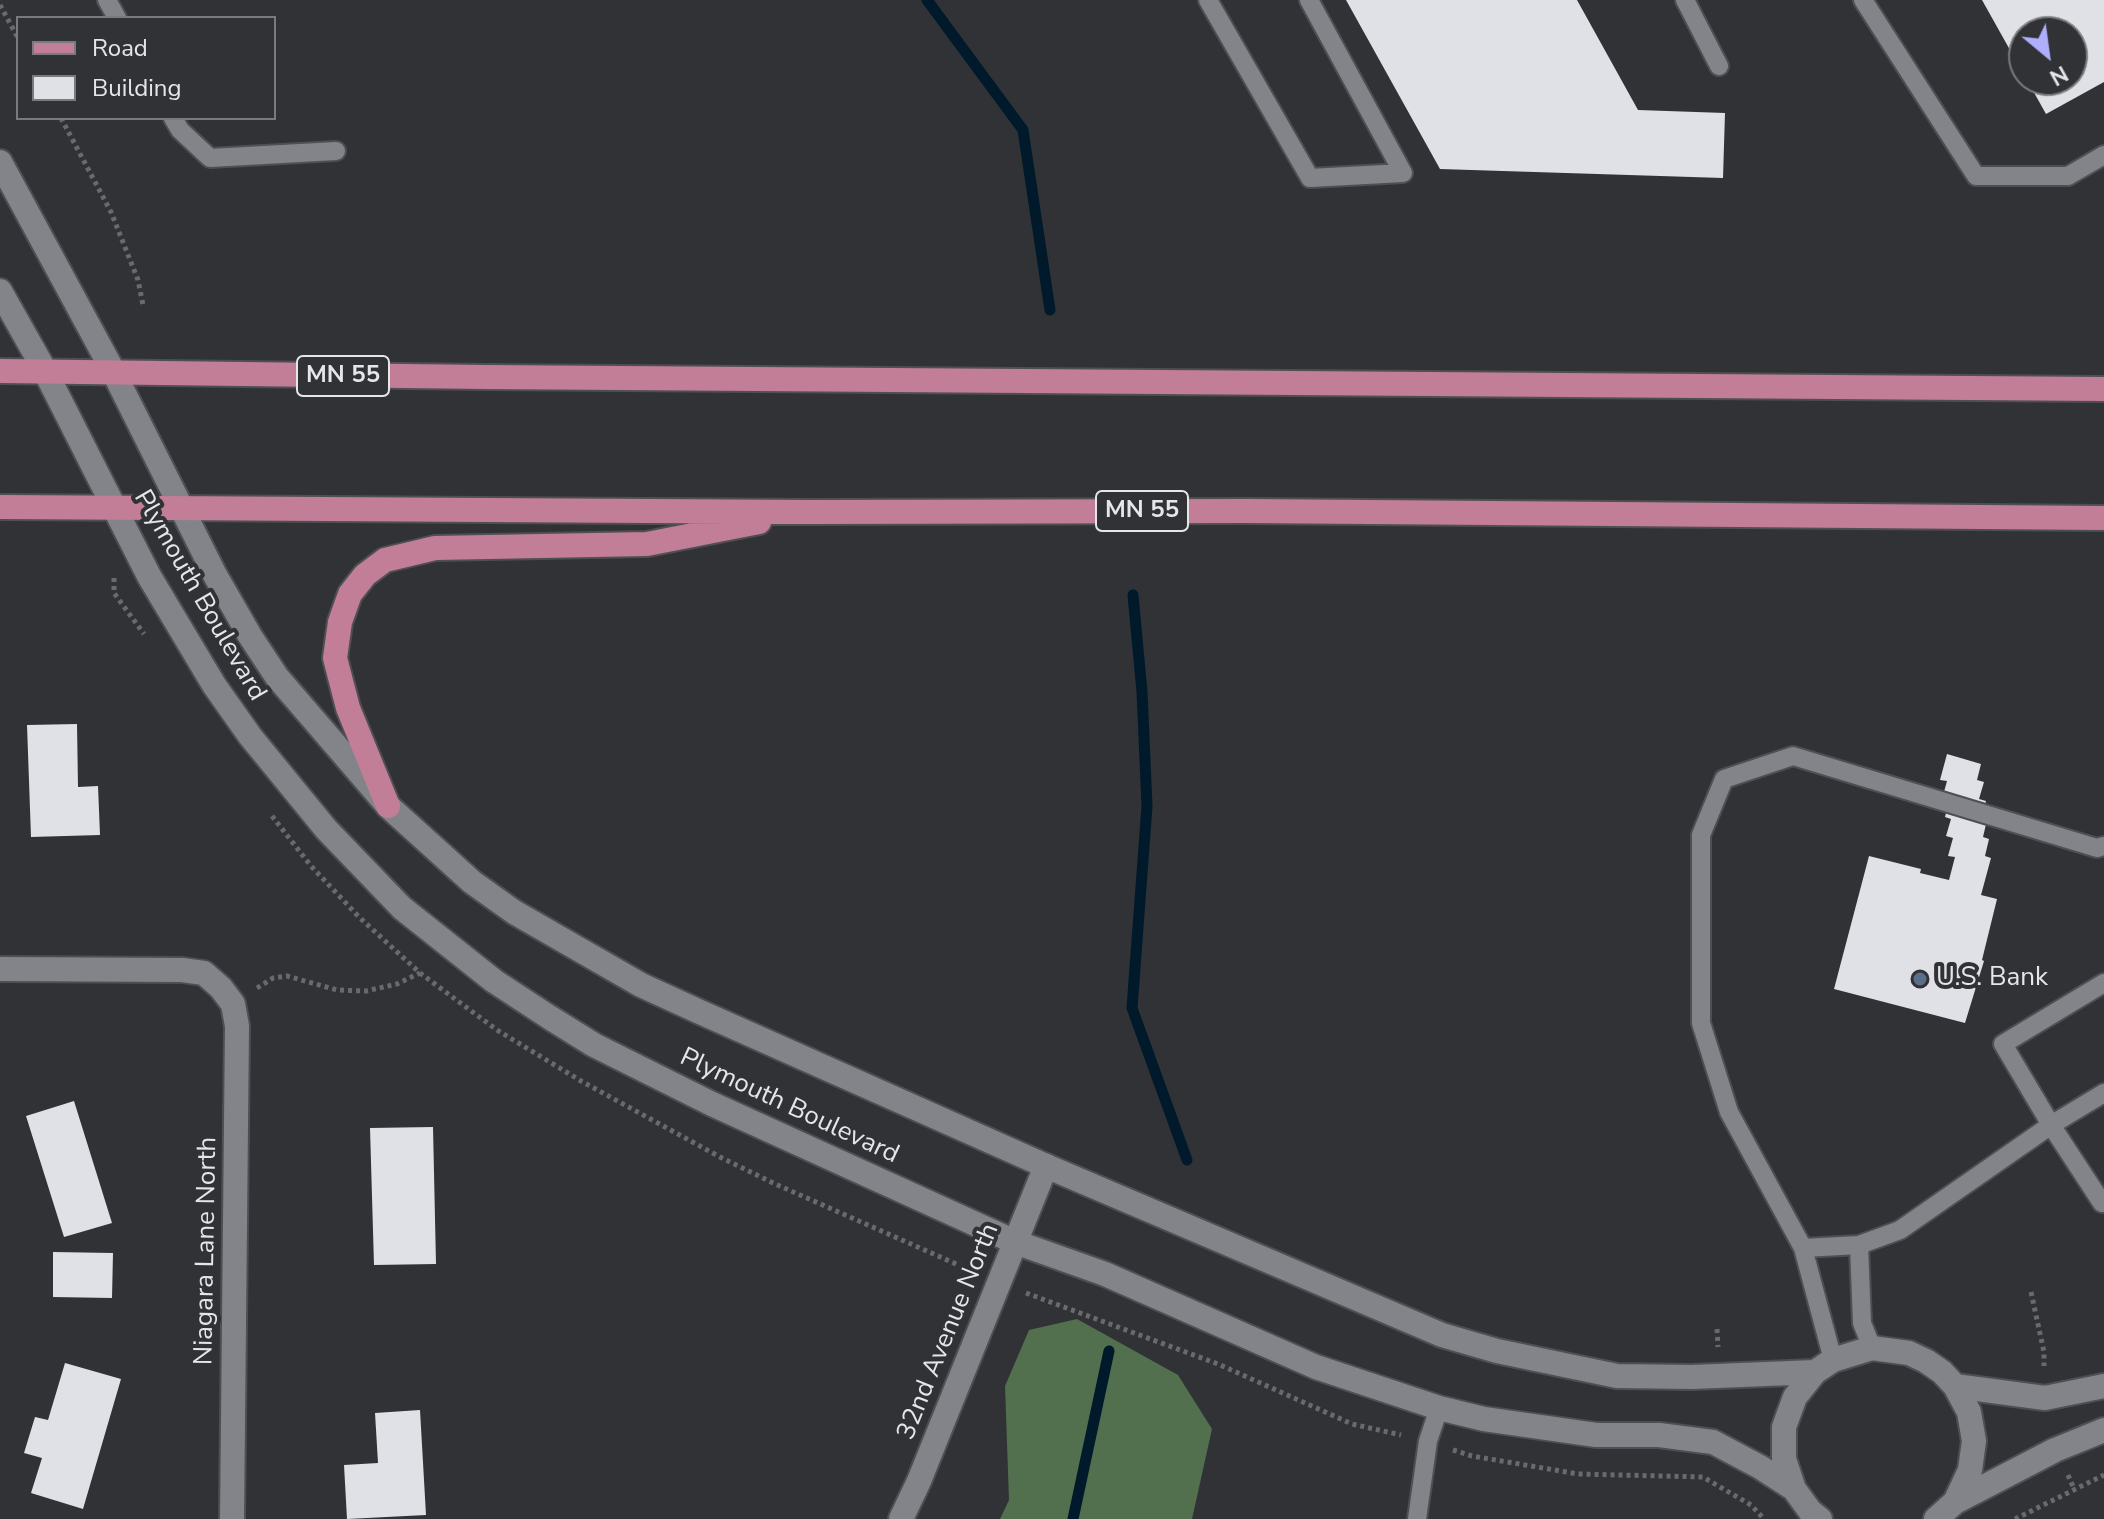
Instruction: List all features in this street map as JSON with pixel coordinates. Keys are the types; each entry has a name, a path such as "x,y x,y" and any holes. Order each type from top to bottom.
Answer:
{"main road":[{"name":"MN 55","path":"0,371 2104,389"},
{"name":"MN 55","path":"0,507 811,512 1263,511 2104,518"},
{"path":"388,806 348,708 335,658 340,622 350,594 365,575 385,560 435,548 647,544 811,512"}],"street":[{"path":"0,162 113,371"},
{"path":"0,291 45,371"},
{"name":"Plymouth Boulevard","path":"45,371 176,624 250,736 326,829 402,908 494,981 594,1045 712,1104 1015,1242 1105,1274 1316,1367 1439,1408 1533,1428 1596,1435 1659,1435 1713,1442 1794,1489"},
{"name":"Plymouth Boulevard","path":"113,371 179,507 250,636 277,677 388,806 472,882 503,905 630,979 1046,1166 1442,1335 1497,1351 1617,1376 1692,1377 1824,1366 1872,1348"},
{"path":"0,969 182,970 204,973 227,996"},
{"name":"Niagara Lane North","path":"227,996 237,1026 232,1519"},
{"name":"32nd Avenue North","path":"901,1519 1046,1166"},
{"path":"1872,1348 1909,1353 1926,1361 1955,1386 1969,1412 1974,1441 1970,1470 1942,1514"},
{"path":"1820,1519 1794,1489 1784,1459 1784,1427 1795,1397 1824,1366"},
{"path":"1955,1386 2045,1398 2104,1386"},
{"path":"1942,1514 2055,1450 2104,1430"}],"lane":[{"path":"1208,0 1310,178 1403,173 1309,0"},
{"path":"1685,0 1719,66"},
{"path":"1863,0 1976,176 2068,176 2104,155"},
{"path":"174,120 180,130 210,158 336,151"},
{"path":"1824,1366 1803,1248 1729,1112 1701,1023 1701,835 1724,779 1793,756 2097,848 2104,846"},
{"path":"2104,983 2003,1044 2051,1125 2104,1202"},
{"path":"1803,1248 1859,1245 1900,1230 2051,1125 2104,1093"},
{"path":"1859,1245 1862,1323 1872,1348"},
{"path":"1417,1519 1428,1441 1439,1408"}],"path":[{"path":"0,5 16,34"},
{"path":"62,120 111,212 138,280 143,305"},
{"path":"227,996 273,978 287,976 337,990 366,991 397,984 420,973"},
{"path":"2015,1519 2104,1475"}],"green space":[{"path":"1077,1319 1178,1375 1212,1429 1192,1519 1000,1519 1009,1500 1005,1386 1029,1330"}],"building":[{"path":"1346,0 1577,0 1638,110 1725,113 1723,178 1440,169"},
{"path":"1982,0 2104,0 2104,82 2088,91 2088,16 2008,16 2008,46"},
{"path":"2036,96 2079,96 2046,114"},
{"path":"77,724 78,787 98,786 100,835 31,837 27,725"},
{"path":"1947,754 1981,764 1977,780 1984,782 1979,799 1986,801 1981,819 1987,820 1983,837 1989,839 1985,856 1991,858 1981,895 1997,899 1984,961 1965,1023 1834,989 1869,856 1921,869 1920,873 1949,880 1955,857 1948,856 1953,838 1946,836 1951,819 1945,817 1949,801 1942,799 1947,781 1940,780"},
{"path":"74,1101 112,1223 64,1237 26,1116"},
{"path":"433,1127 436,1264 374,1265 370,1128"},
{"path":"53,1252 113,1253 112,1298 53,1297"},
{"path":"65,1363 121,1379 83,1509 31,1493 42,1458 24,1453 35,1417 48,1420"},
{"path":"420,1410 426,1515 347,1519 344,1465 378,1463 375,1413"}],"waterway":[{"path":"927,0 1023,130 1050,310"},
{"path":"1133,595 1142,692 1147,806 1132,1008 1187,1160"},
{"path":"1073,1519 1109,1351"}],"place":[{"name":"U.S. Bank","path":"1920,979"}]}
